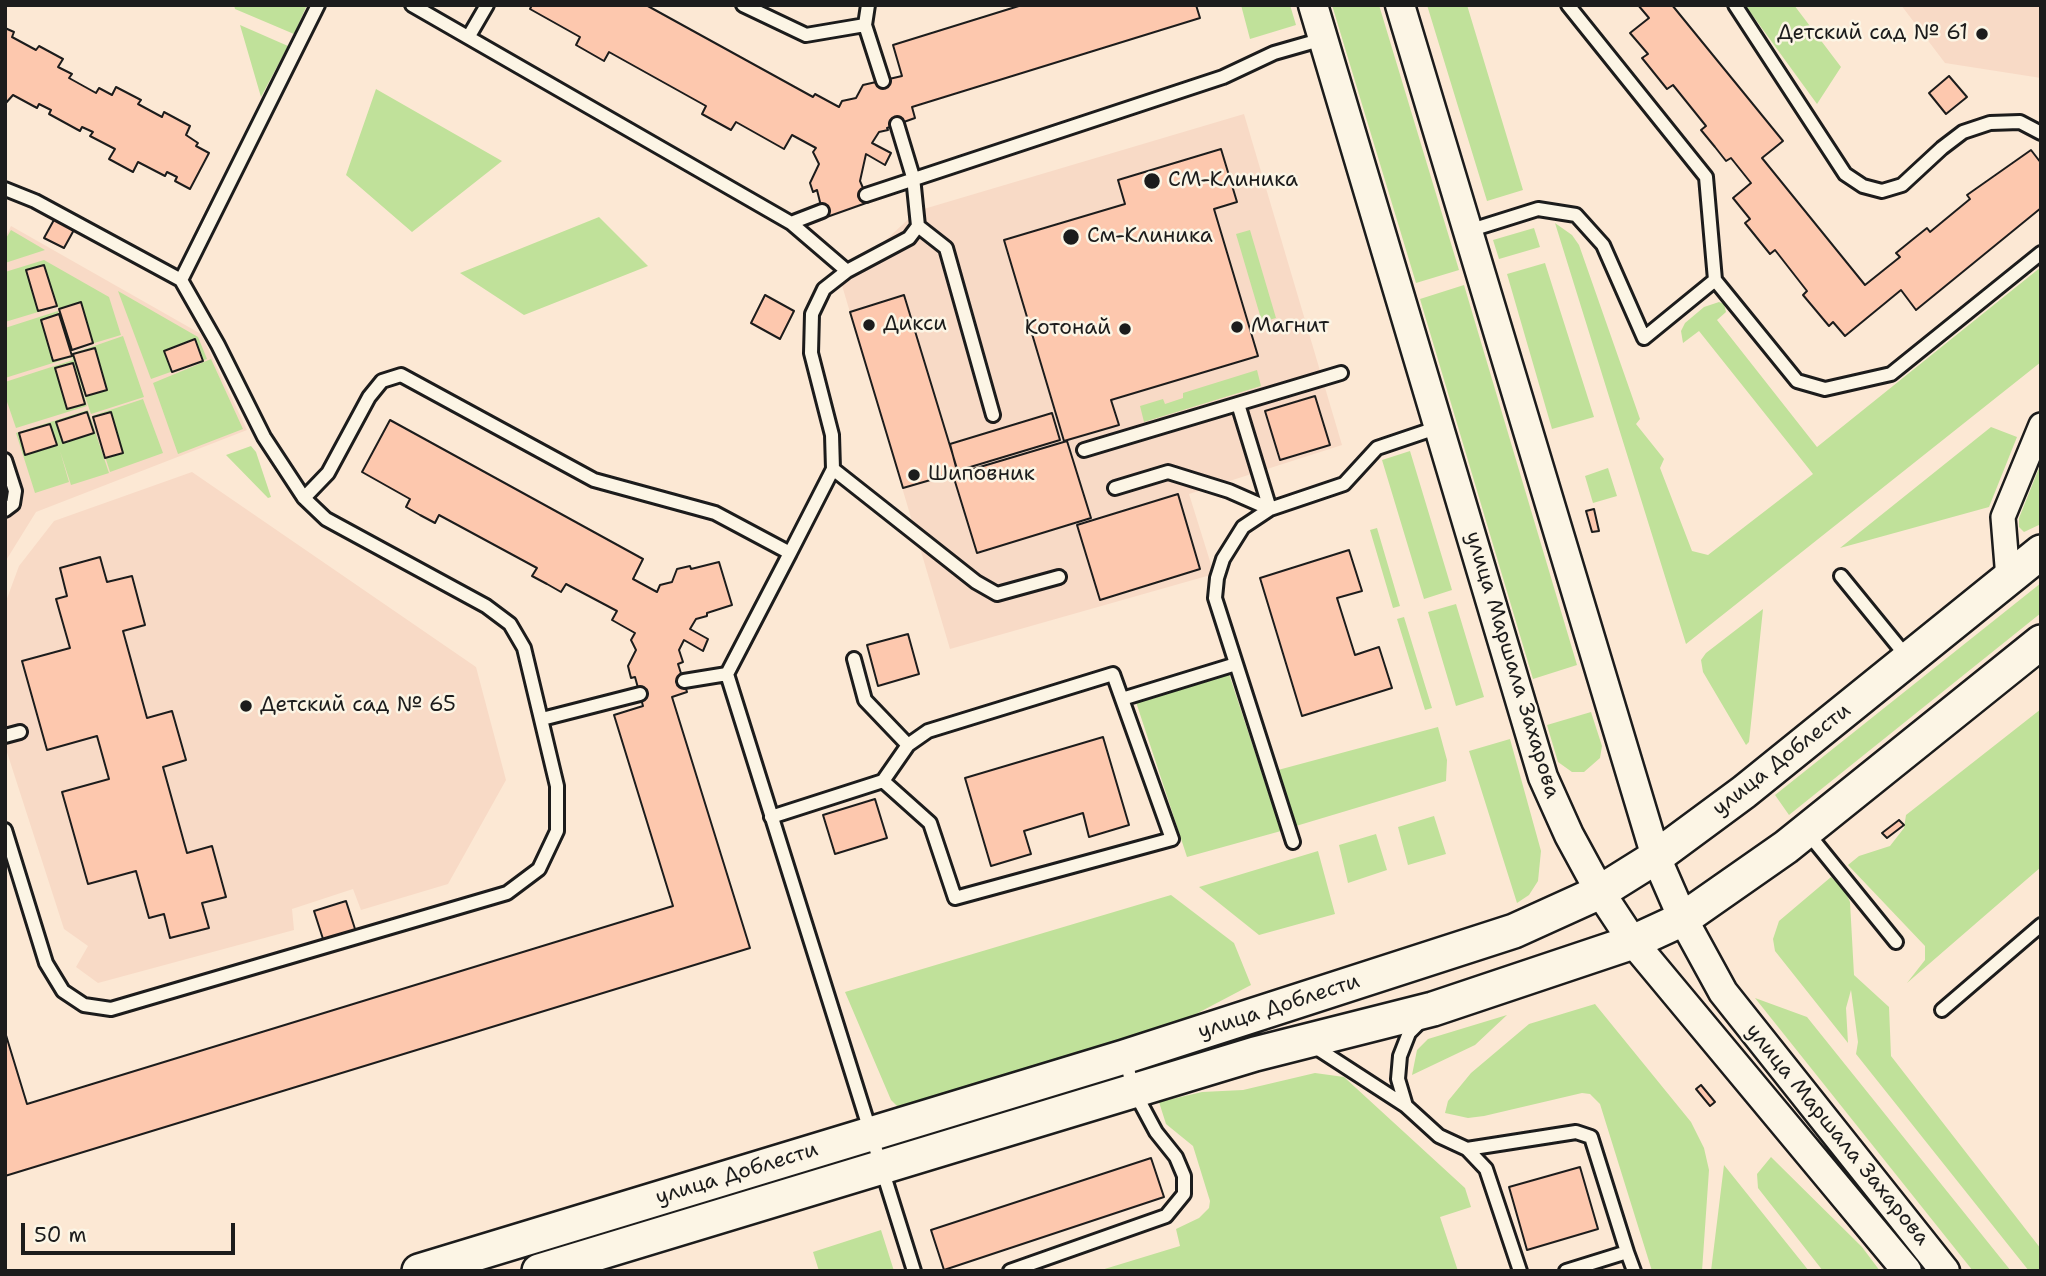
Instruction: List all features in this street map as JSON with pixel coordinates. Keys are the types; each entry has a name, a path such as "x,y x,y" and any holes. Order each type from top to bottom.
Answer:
{"main road":[{"name":"улица Доблести","path":"429,1269 1124,1057 1514,931 1600,892 1656,857 1744,792 2041,552"},
{"name":"улица Доблести","path":"539,1271 881,1165 1306,1041 1433,1009 1633,942 1683,919 1806,831 2040,645"}],"street":[{"name":"улица Маршала Захарова","path":"1313,5 1543,777 1600,892 1633,942 1907,1271"},
{"name":"улица Маршала Захарова","path":"1400,5 1656,857 1683,919 1723,992 1945,1271"},
{"path":"2008,578 2003,517 2041,425"}],"lane":[{"path":"181,280 318,5"},
{"path":"412,5 791,223 847,271"},
{"path":"469,36 487,5"},
{"path":"743,5 806,35 865,25"},
{"path":"868,5 865,25 883,81"},
{"path":"1568,5 1706,177 1715,280 1797,381 1825,389 1891,374 2041,253"},
{"path":"1735,5 1845,174 1863,186 1882,191 1902,185 1963,132 1990,123 2020,122 2041,133"},
{"path":"866,195 913,177 1223,77 1274,53 1323,39"},
{"path":"897,124 913,177 918,226 909,238 847,271 824,289 812,314 811,353 832,435 833,469 727,674 914,1271"},
{"path":"5,189 35,201 181,280 218,345 264,437 304,498 326,519 486,606 510,624 524,648 542,719 557,786 557,831 539,869 507,893 111,1009 84,1005 63,990 46,963 5,830"},
{"path":"1468,232 1538,209 1576,215 1603,245 1644,338 1715,280"},
{"path":"791,223 822,211"},
{"path":"918,226 946,248 993,415"},
{"path":"1084,450 1341,373"},
{"path":"304,498 328,473 369,397 382,381 401,375 594,480 715,513 790,553"},
{"path":"1238,404 1270,509"},
{"path":"1293,842 1215,598 1223,559 1243,527 1270,509 1344,484 1377,448 1440,427"},
{"path":"5,460 15,491 13,504 5,510"},
{"path":"833,469 976,582 997,594 1059,577"},
{"path":"1115,488 1168,472 1229,491 1270,509"},
{"path":"1841,576 1909,659"},
{"path":"854,659 866,700 908,745"},
{"path":"1122,699 1236,664"},
{"path":"684,681 727,674"},
{"path":"771,817 883,781 908,745 928,731 1113,674 1172,839 955,898 930,823 883,781"},
{"path":"542,719 640,694"},
{"path":"5,736 20,732"},
{"path":"1806,831 1896,942"},
{"path":"1942,1010 2041,925"},
{"path":"1406,1106 1398,1079 1400,1056 1409,1033 1433,1009"},
{"path":"1306,1041 1406,1106 1439,1136 1467,1149 1486,1169 1520,1271"},
{"path":"1010,1271 1166,1216 1184,1194 1184,1176 1176,1157 1156,1132 1134,1091 1124,1057"},
{"path":"1467,1149 1576,1132 1591,1137 1634,1271"},
{"path":"1566,1271 1627,1252"}],"shaded area":[{"name":"Детский сад № 61","path":"1901,5 2041,5 2041,78 1945,63"},
{"path":"1244,114 1342,445 1189,494 1214,574 950,649 841,282 917,211"},
{"path":"11,226 201,334 247,430 36,512 5,562 5,238"},
{"name":"Детский сад № 65","path":"192,472 476,667 506,780 448,884 361,910 353,889 292,909 294,930 98,983 76,967 88,946 64,929 5,746 5,604 19,566 54,521"}],"green space":[{"path":"234,5 307,5 294,34 235,9"},
{"path":"1241,5 1290,5 1296,25 1250,39"},
{"path":"1332,5 1379,5 1459,270 1416,283"},
{"path":"1427,5 1467,5 1523,190 1487,201"},
{"path":"1745,5 1794,5 1841,67 1817,104"},
{"path":"240,25 288,46 261,97"},
{"path":"376,89 502,161 412,232 346,175"},
{"path":"599,217 648,266 524,315 460,273"},
{"path":"1555,223 1572,235 1579,245 1640,419 1636,424 1664,459 1660,468 1692,551 1708,555 1813,474 1699,331 1683,343 1681,331 1685,323 1704,307 1719,302 1724,304 1726,312 1717,320 1817,447 2041,267 2041,362 1686,644"},
{"path":"1534,228 1540,247 1499,259 1493,240"},
{"path":"11,230 45,250 5,263 5,240"},
{"path":"1250,230 1276,318 1262,322 1236,234"},
{"path":"44,260 109,297 121,335 71,350 58,306 5,322 5,272"},
{"path":"1545,263 1594,417 1552,429 1507,274"},
{"path":"1464,285 1577,665 1533,679 1420,299"},
{"path":"118,291 198,337 207,359 151,379"},
{"path":"58,311 71,354 123,336 144,397 91,414 75,367 87,406 16,428 5,396 5,382 73,360 72,357 5,378 5,328"},
{"path":"211,359 243,429 178,454 153,383"},
{"path":"1257,370 1261,386 1144,422 1140,406 1163,399 1165,404 1183,398 1183,393"},
{"path":"143,399 163,453 110,472 92,416"},
{"path":"88,410 109,473 71,485 60,451 69,482 35,493 16,433"},
{"path":"1991,427 2017,437 1989,507 1840,548"},
{"path":"251,446 256,452 271,497 268,498 226,455"},
{"path":"1410,451 1452,590 1424,599 1382,460"},
{"path":"2041,463 2041,524 2024,532 2019,527 2019,518"},
{"path":"1608,468 1617,496 1593,503 1585,476"},
{"path":"1377,528 1400,606 1393,608 1370,530"},
{"path":"2041,583 2041,613 1789,815 1775,795"},
{"path":"1456,604 1484,697 1456,706 1428,612"},
{"path":"1763,609 1749,742 1746,745 1703,672 1701,660 1706,653"},
{"path":"1404,617 1432,708 1425,710 1397,619"},
{"path":"1229,674 1281,831 1187,857 1136,702"},
{"path":"2041,709 2041,867 1907,983 1925,960 1925,946 1848,865 1859,856 1890,846 1904,828 1906,815"},
{"path":"1591,712 1602,746 1600,758 1584,772 1572,772 1558,762 1547,725"},
{"path":"1438,727 1447,760 1446,781 1296,826 1278,770"},
{"path":"1510,739 1541,851 1538,881 1529,895 1517,903 1469,751"},
{"path":"1434,816 1446,854 1408,865 1398,827"},
{"path":"1376,834 1387,870 1348,883 1339,845"},
{"path":"1318,851 1335,914 1259,935 1199,887"},
{"path":"1831,877 1845,891 1850,902 1854,975 1889,1007 1891,1056 2041,1249 2041,1271 2029,1271 1856,1054 1858,1042 1851,990 1846,1008 1848,1043 1775,951 1773,939 1779,921"},
{"path":"1171,895 1234,943 1251,985 1175,1025 899,1108 891,1100 845,992"},
{"path":"1755,998 1807,1017 2011,1271 1973,1271"},
{"path":"1595,1004 1691,1122 1704,1148 1709,1170 1702,1271 1652,1271 1600,1104 1590,1094 1582,1093 1484,1116 1468,1118 1445,1113 1448,1101 1471,1073 1529,1024"},
{"path":"1507,1015 1475,1045 1412,1075 1417,1050 1428,1039"},
{"path":"1315,1073 1344,1077 1465,1188 1471,1207 1440,1217 1458,1271 1098,1271 1180,1246 1176,1229 1199,1218 1209,1208 1210,1201 1193,1146 1166,1124 1159,1102 1202,1092 1243,1090"},
{"path":"1771,1157 1862,1247 1880,1271 1823,1271 1758,1188 1757,1174"},
{"path":"1724,1165 1809,1271 1711,1271"},
{"path":"881,1230 894,1271 819,1271 813,1252"}],"building":[{"path":"532,5 646,5 813,97 815,94 839,107 842,101 856,98 863,85 902,76 893,45 1022,5 1196,5 1200,18 912,107 915,118 879,132 872,143 891,153 885,165 866,154 860,181 869,202 824,218 817,190 813,192 810,183 819,164 813,152 816,148 792,135 784,149 736,122 731,130 702,114 706,106 609,52 604,61 576,45 580,37 530,9"},
{"path":"1638,5 1672,5 1783,141 1762,158 1865,285 1900,257 1896,253 1927,228 1930,232 1970,199 1967,195 2031,150 2041,163 2041,208 1916,310 1901,290 1845,336 1833,322 1829,326 1803,295 1807,291 1775,250 1770,254 1745,223 1750,219 1733,198 1751,183 1731,158 1726,161 1701,130 1706,126 1673,85 1667,89 1642,58 1648,54 1630,33 1649,18"},
{"path":"5,28 14,32 12,37 36,50 39,46 63,59 58,67 72,74 69,78 96,93 99,88 112,95 116,87 141,100 138,104 162,117 164,112 190,126 186,135 198,143 196,146 209,153 190,189 175,181 177,177 167,172 165,176 138,162 133,172 109,159 115,149 90,136 93,132 82,127 80,131 49,114 51,110 39,104 37,108 13,95 5,104"},
{"path":"1949,76 1967,97 1946,114 1929,93"},
{"path":"1221,149 1237,202 1214,209 1258,356 1111,400 1119,425 1064,441 1004,240 1125,204 1118,180"},
{"path":"55,218 75,228 64,248 44,238"},
{"path":"44,265 57,306 38,311 26,270"},
{"path":"765,295 794,311 780,339 751,323"},
{"path":"904,295 958,472 903,488 850,312"},
{"path":"81,302 93,343 72,350 59,309"},
{"path":"59,314 72,356 53,361 41,320"},
{"path":"195,339 203,361 172,372 164,351"},
{"path":"95,348 107,390 86,396 73,354"},
{"path":"73,363 85,404 67,409 55,368"},
{"path":"1315,396 1330,445 1280,460 1265,411"},
{"path":"87,412 94,433 63,443 56,422"},
{"path":"111,412 123,453 105,458 93,417"},
{"path":"1052,413 1060,440 957,471 950,444"},
{"path":"390,420 643,559 633,579 657,592 660,585 672,582 677,569 690,566 691,569 719,562 732,605 696,619 690,629 708,639 703,651 684,640 679,650 683,662 678,664 687,692 672,697 750,948 5,1176 5,1032 27,1104 673,906 614,715 643,706 635,677 631,678 628,666 636,650 631,640 635,633 612,620 617,611 566,584 561,592 532,576 537,568 439,515 435,523 420,515 406,507 410,499 362,472"},
{"path":"50,424 57,445 25,455 19,433"},
{"path":"1067,441 1091,518 977,553 953,475"},
{"path":"1178,494 1200,569 1100,600 1077,525"},
{"path":"1594,509 1599,531 1592,532 1586,511"},
{"path":"1349,550 1362,591 1337,598 1355,655 1379,647 1392,688 1302,716 1260,578"},
{"path":"100,557 107,582 132,576 145,625 123,631 147,718 172,711 186,760 163,767 187,853 212,846 226,897 202,903 209,928 170,938 164,914 149,918 136,871 88,884 62,792 109,779 97,736 47,750 22,661 70,648 56,599 67,596 60,568"},
{"path":"908,634 919,674 878,686 867,645"},
{"path":"1103,737 1129,825 1089,837 1083,813 1024,831 1031,854 991,866 965,778"},
{"path":"875,799 887,838 835,854 823,815"},
{"path":"1899,820 1904,825 1887,838 1882,833"},
{"path":"346,901 356,932 324,942 314,911"},
{"path":"1701,1085 1715,1102 1710,1106 1696,1089"},
{"path":"1151,1158 1164,1197 944,1270 931,1230"},
{"path":"1580,1167 1598,1229 1527,1250 1509,1187"}],"place":[{"name":"Детский сад № 61","path":"1982,34"},
{"name":"СМ-Клиника","path":"1152,181"},
{"name":"См-Клиника","path":"1071,237"},
{"name":"Дикси","path":"869,325"},
{"name":"Магнит","path":"1237,327"},
{"name":"Котонай","path":"1125,329"},
{"name":"Шиповник","path":"914,475"},
{"name":"Детский сад № 65","path":"246,706"}]}
